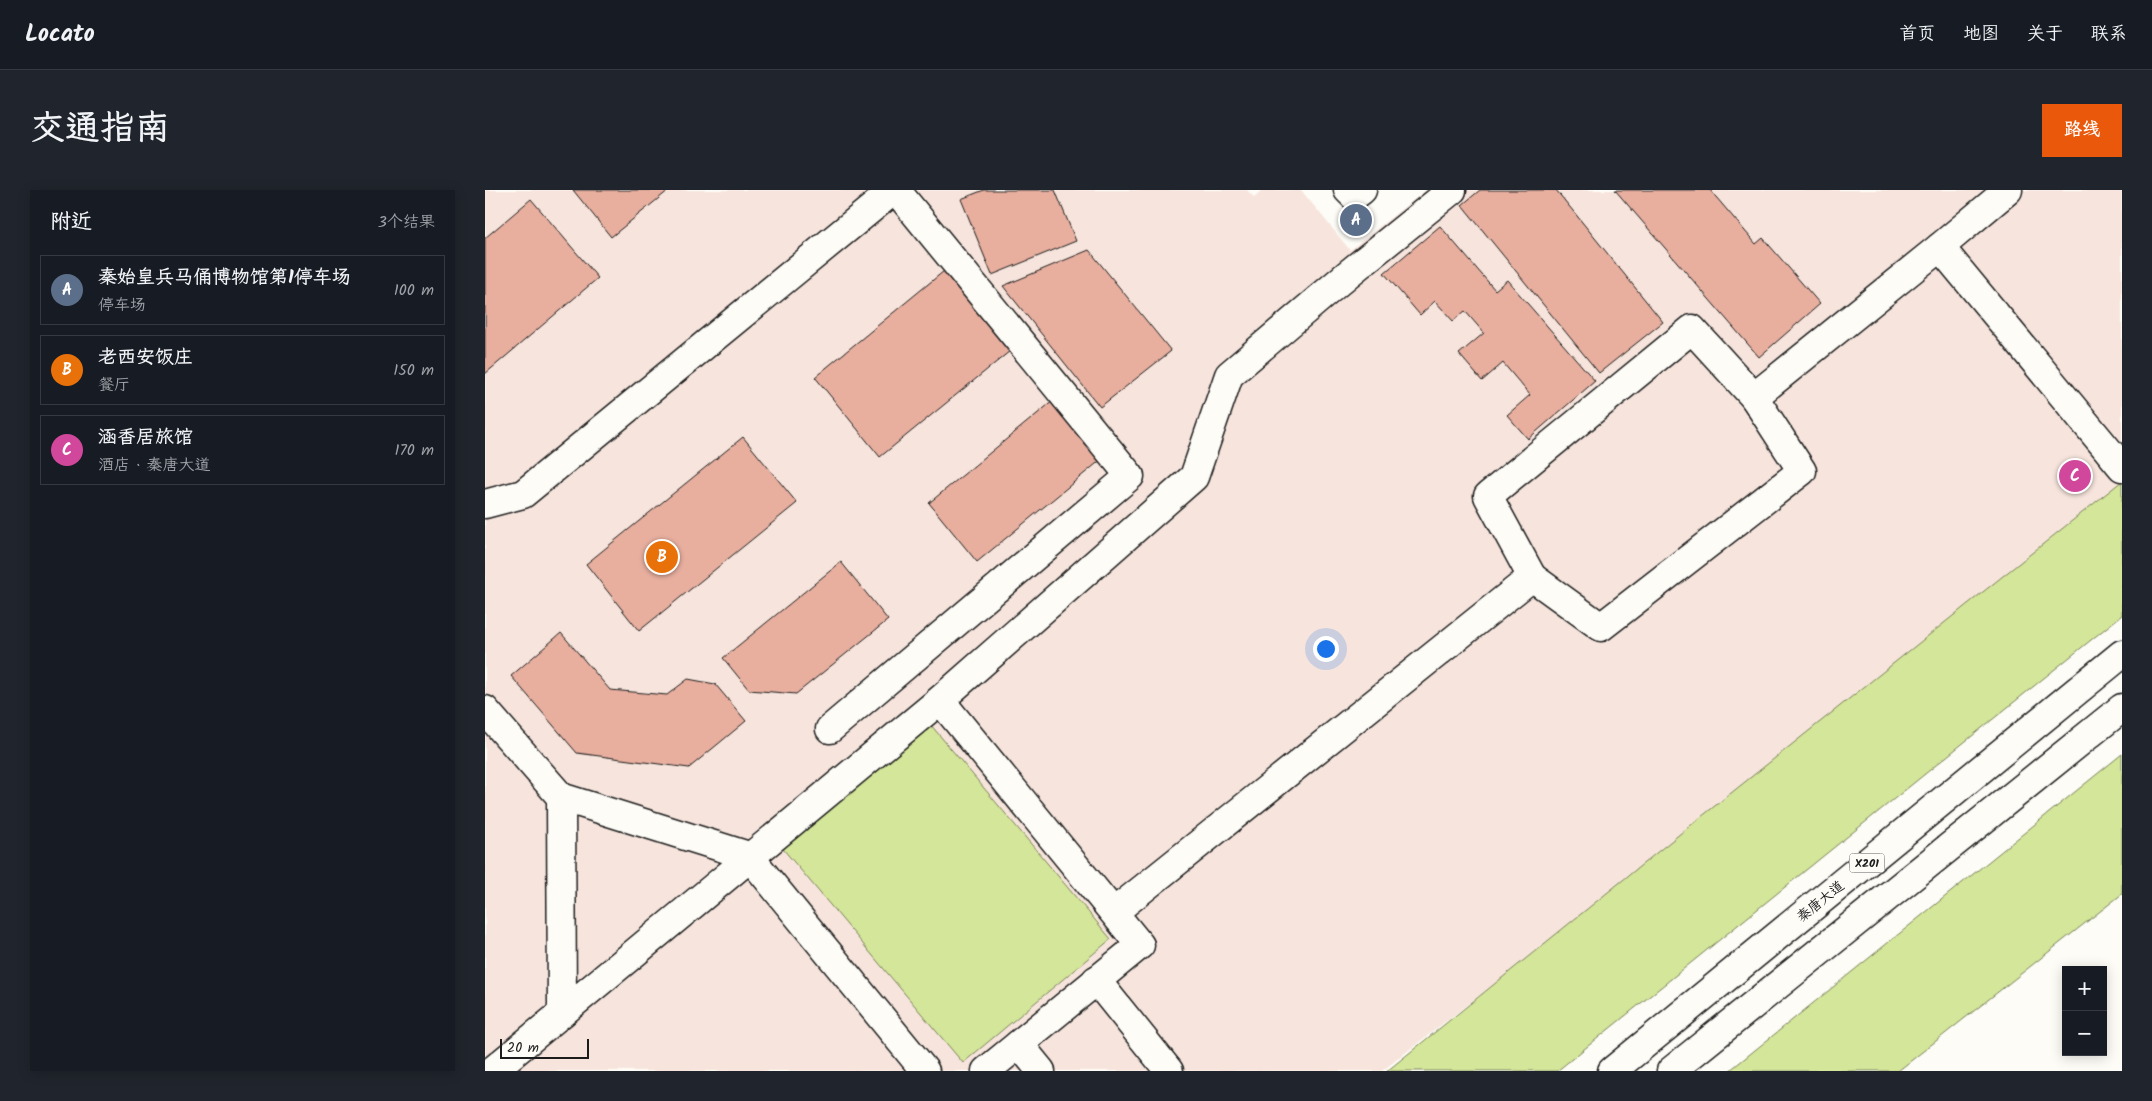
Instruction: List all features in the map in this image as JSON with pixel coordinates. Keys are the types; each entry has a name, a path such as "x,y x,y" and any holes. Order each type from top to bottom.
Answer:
{"street":[{"path":"485,504 523,494 895,190 1130,476 830,729"},
{"path":"1348,190 1354,196 1362,190"},
{"path":"492,1071 749,856 940,700 1194,477 1229,375 1348,274 1452,190"},
{"path":"1754,397 2008,190"},
{"path":"1940,247 2122,467"},
{"path":"1692,329 1754,397 1802,471 1601,627 1532,577 1488,496 1692,329"},
{"path":"1114,912 1532,577"},
{"name":"秦唐大道","path":"1611,1071 2122,654"},
{"path":"940,700 1140,945 986,1071"},
{"path":"1671,1071 2122,708"},
{"path":"485,710 561,796 749,856 919,1069"},
{"path":"561,796 561,1013"},
{"path":"1096,980 1169,1071"},
{"path":"1019,1044 1041,1071"}],"shaded area":[{"path":"485,190 1247,190 1254,197 1262,190 1301,190 1350,250 1426,190 2122,190 2122,497 1382,1071 485,1071"}],"green space":[{"path":"2122,481 2122,615 1557,1071 1387,1071 1681,833"},
{"path":"930,724 1111,939 963,1063 783,849"},
{"path":"2122,754 2122,894 1898,1071 1729,1071"}],"building":[{"path":"573,190 669,190 611,237"},
{"path":"984,190 1055,190 1076,241 992,275 961,199"},
{"path":"1480,190 1556,190 1663,322 1599,373 1462,205"},
{"path":"1615,190 1710,190 1756,244 1763,238 1820,304 1759,357"},
{"path":"531,199 598,278 485,374 485,238"},
{"path":"1440,226 1495,290 1507,280 1595,381 1528,439 1507,415 1530,395 1503,363 1482,381 1459,354 1484,333 1465,311 1453,321 1435,301 1420,315 1384,273"},
{"path":"1089,250 1171,351 1100,407 1003,286"},
{"path":"944,271 1010,351 880,457 815,377"},
{"path":"1054,400 1102,459 977,562 929,503"},
{"path":"743,437 797,503 639,631 586,564"},
{"path":"841,562 888,620 796,694 749,690 723,658"},
{"path":"561,633 610,690 667,695 688,679 715,684 746,721 689,768 577,753 511,676"}],"place":[{"name":"秦始皇兵马俑博物馆第1停车场","path":"1356,220"},
{"name":"涵香居旅馆","path":"2075,476"},
{"name":"老西安饭庄","path":"662,557"}]}
